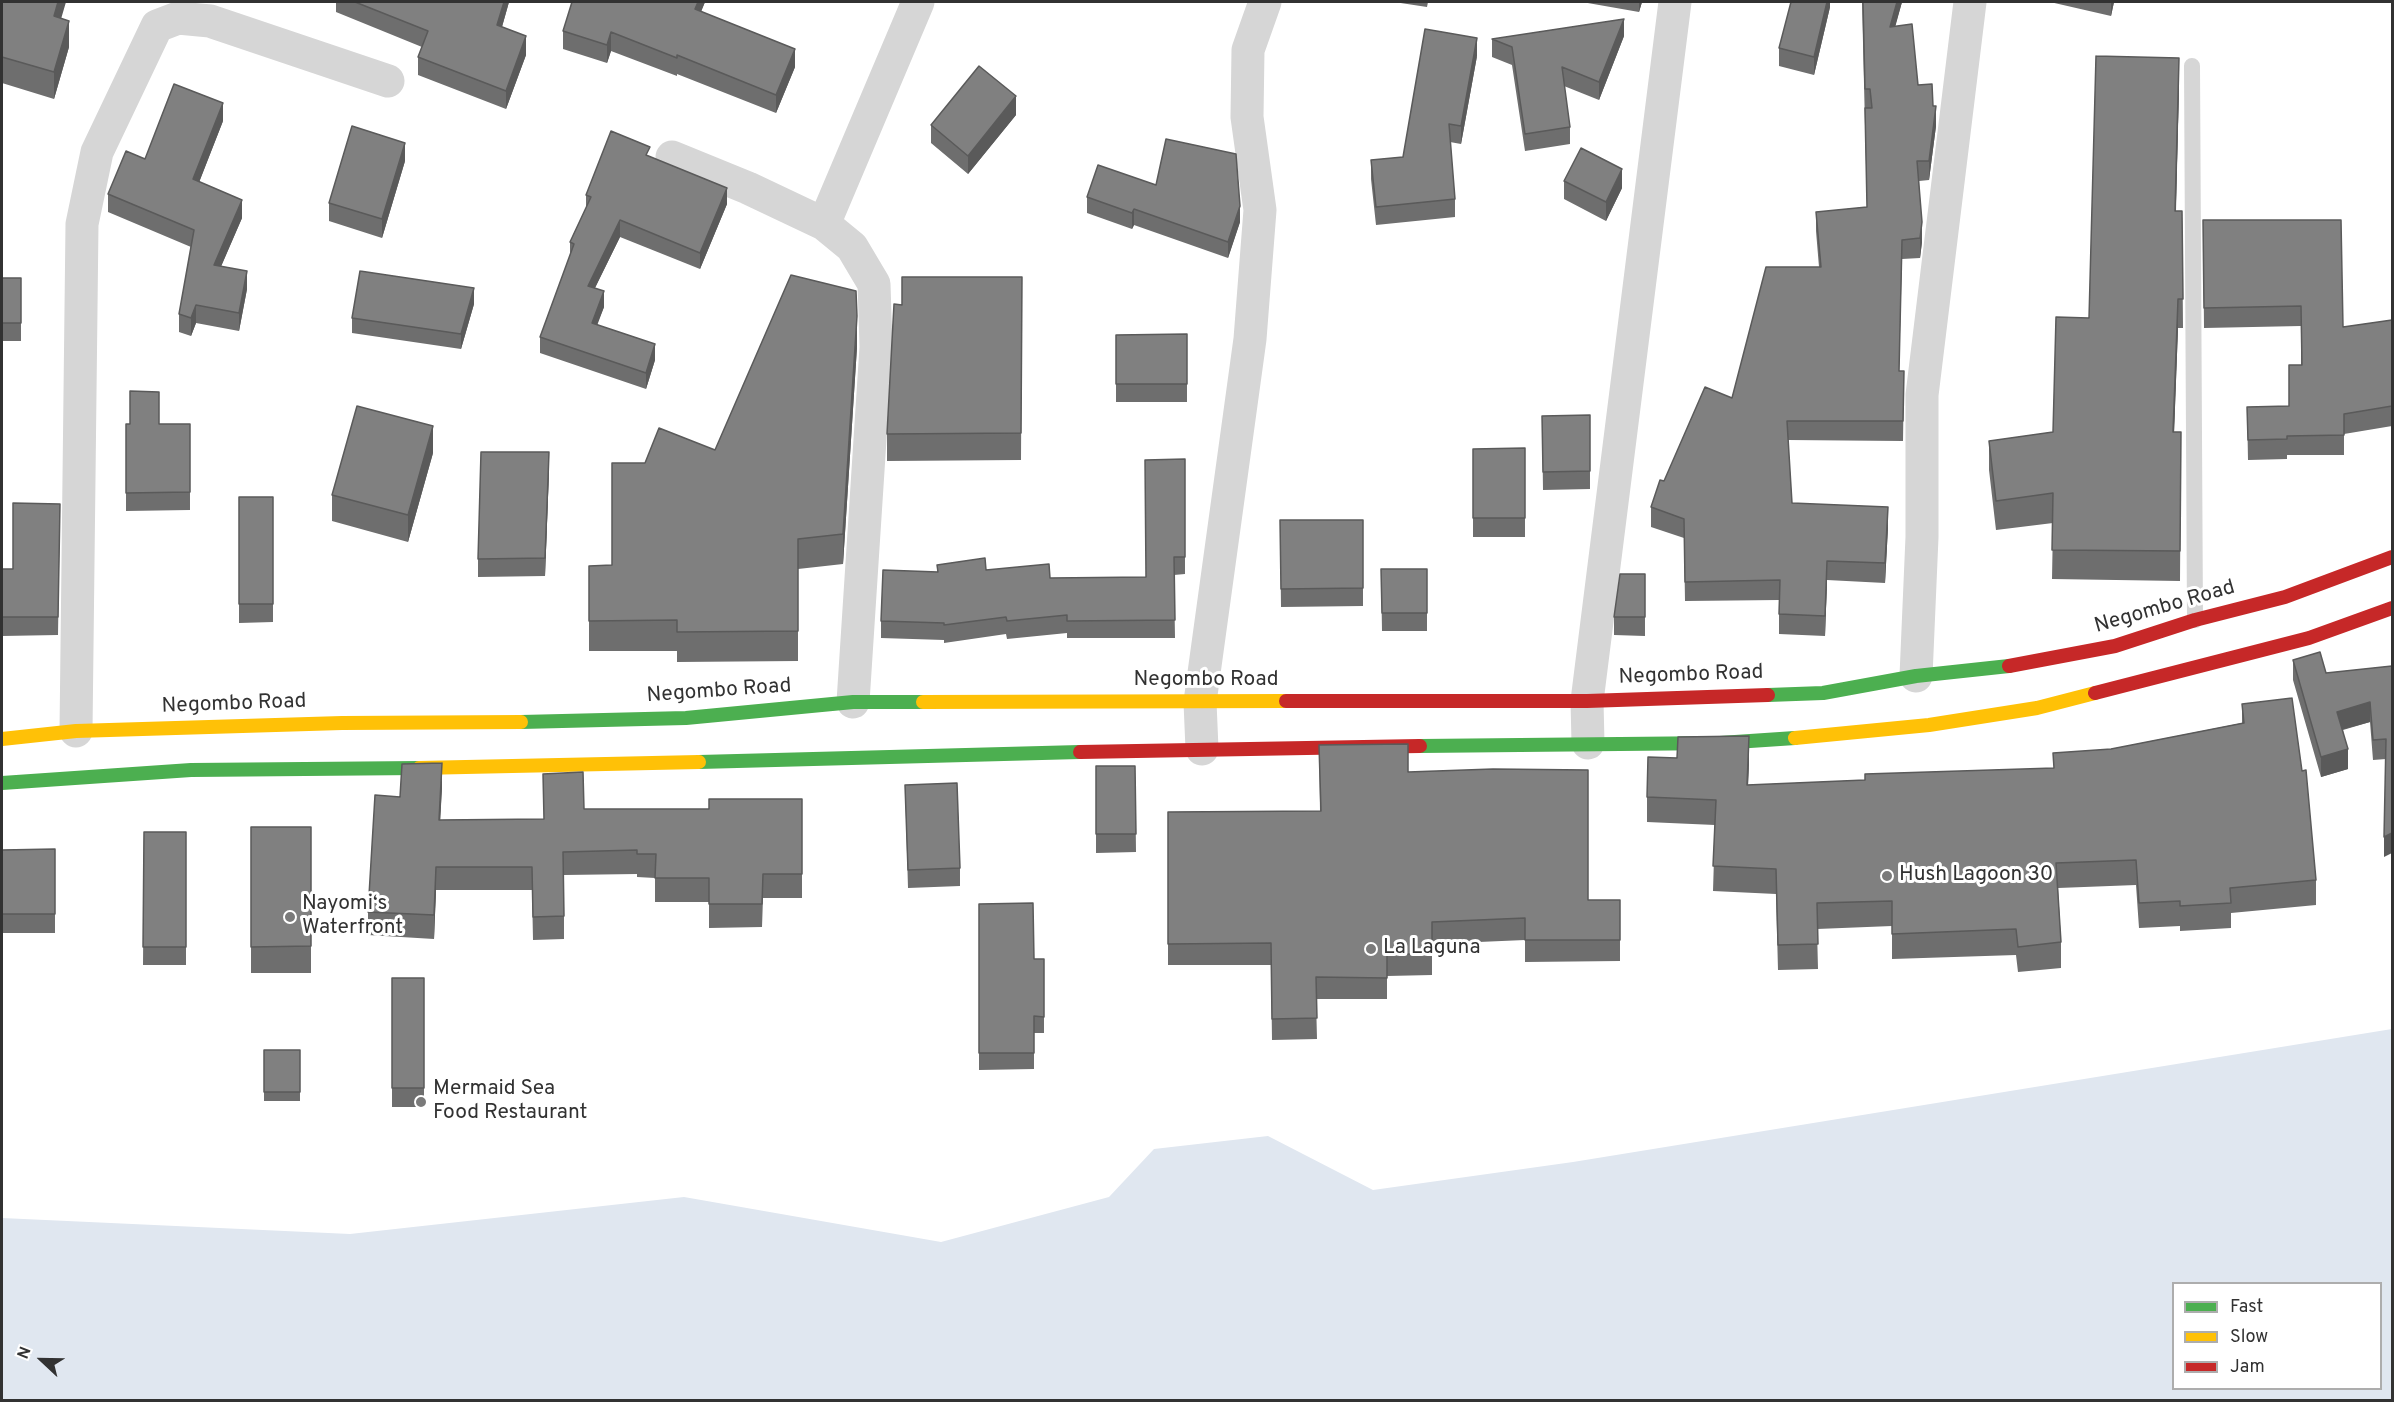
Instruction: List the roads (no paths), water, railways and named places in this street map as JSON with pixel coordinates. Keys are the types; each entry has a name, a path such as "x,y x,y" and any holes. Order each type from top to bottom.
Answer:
{"highway":[{"name":"Negombo Road","path":"2,739 76,731 342,723 445,724 686,718 853,702 1587,701 1823,693 1916,676 2046,660 2115,646 2195,620 2284,597 2392,556"},
{"path":"2,783 191,770 444,768 1202,749 1720,743 1834,736 1929,725 2037,708 2309,638 2392,608"}],"street":[{"path":"824,224 918,2"},
{"path":"1202,749 1200,702 1250,339 1260,210 1247,117 1248,50 1265,2"},
{"path":"1588,743 1587,701 1675,2"},
{"path":"1916,676 1922,537 1922,395 1970,2"},
{"path":"76,731 82,224 98,152 157,26 178,18 210,21 388,81"},
{"path":"672,158 748,188 824,224 852,247 874,284 876,347 853,702"}],"lane":[{"path":"2192,66 2195,620"}],"place":[{"name":"Hush Lagoon 30","path":"1887,876"},
{"name":"Nayomi‘s Waterfront","path":"290,917"},
{"name":"La Laguna","path":"1371,949"},
{"name":"Mermaid Sea Food Restaurant","path":"421,1102"}]}
